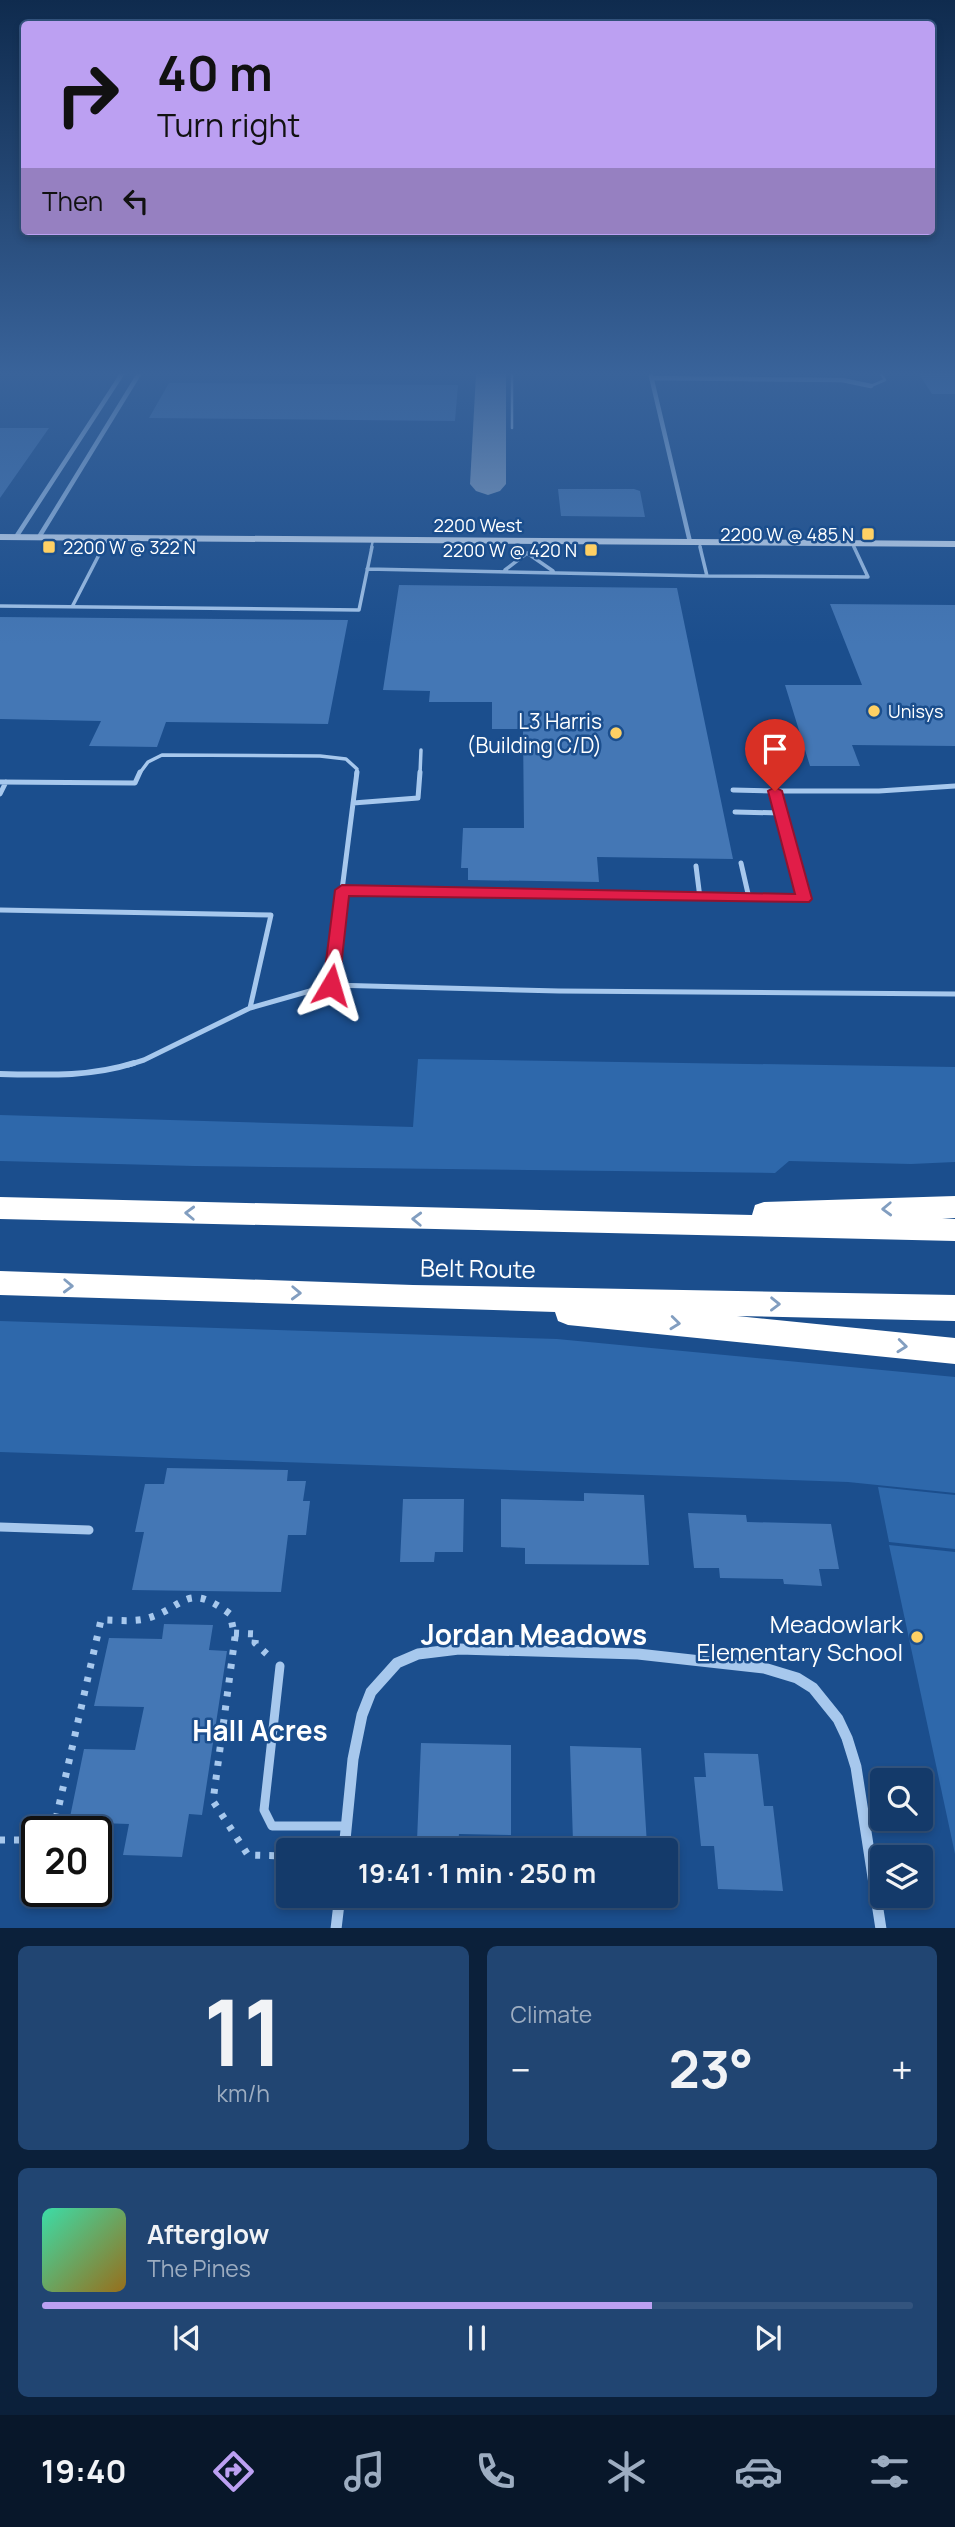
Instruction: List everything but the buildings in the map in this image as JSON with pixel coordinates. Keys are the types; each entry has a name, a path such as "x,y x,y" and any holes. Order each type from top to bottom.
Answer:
{"highway":[{"path":"485,1221 955,1207"},
{"path":"0,1208 955,1230"},
{"name":"Belt Route","path":"0,1283 412,1297 955,1308"},
{"path":"412,1297 955,1351"}],"street":[{"path":"16,537 63,464"},
{"path":"39,537 84,464"},
{"path":"674,464 694,542"},
{"name":"2200 West","path":"0,537 955,544"},
{"path":"345,1838 353,1759 362,1715 371,1692 397,1663 418,1654 459,1649 638,1654 780,1671 813,1688 838,1719 847,1738 856,1767 881,1928"},
{"path":"336,1928 338,1908"}],"lane":[{"path":"72,607 107,538"},
{"path":"0,606 359,610 373,540"},
{"path":"505,570 527,553 528,541"},
{"path":"694,542 707,576"},
{"path":"367,569 868,577 852,543"},
{"path":"527,553 553,571"},
{"path":"353,803 418,798 422,750"},
{"path":"0,794 3,782 135,783 142,765 148,759 162,755 320,756 346,759 357,769 331,985"},
{"path":"733,790 879,791 955,786"},
{"path":"342,890 804,899 775,791"},
{"path":"735,812 781,813"},
{"path":"741,863 749,898"},
{"path":"696,866 700,898"},
{"path":"0,910 271,915 250,1008"},
{"path":"0,1074 68,1075 108,1071 144,1060 250,1008 331,985 559,991 955,995"},
{"path":"0,1527 89,1530"},
{"path":"280,1666 264,1810 266,1819 272,1826 346,1826"}],"path":[{"path":"57,1816 101,1620 145,1619 186,1599 209,1598 230,1615 234,1633 213,1801 248,1855 276,1856"},
{"path":"234,1633 256,1634 255,1643"},
{"path":"0,1840 21,1840"}],"shaded area":[{"path":"418,1059 955,1067 955,1162 911,1164 789,1161 775,1173 0,1161 0,1115 413,1127"},
{"path":"0,1321 557,1339 955,1377 955,1493 848,1482 0,1452"},
{"path":"878,1487 955,1495 955,1549 889,1542"},
{"path":"889,1545 955,1552 955,1854"}],"taxiway":[{"path":"488,484 489,464"}],"place":[{"name":"2200 W @ 485 N","path":"868,534"},
{"name":"2200 W @ 322 N","path":"49,547"},
{"name":"2200 W @ 420 N","path":"591,550"},
{"name":"Unisys","path":"874,711"},
{"name":"L3 Harris (Building C/D)","path":"616,733"},
{"name":"Meadowlark Elementary School","path":"917,1637"}],"district":[{"name":"Jordan Meadows","path":"534,1634"},
{"name":"Hall Acres","path":"260,1730"}],"route":[{"path":"331,985 342,890 804,899 775,791"}]}
